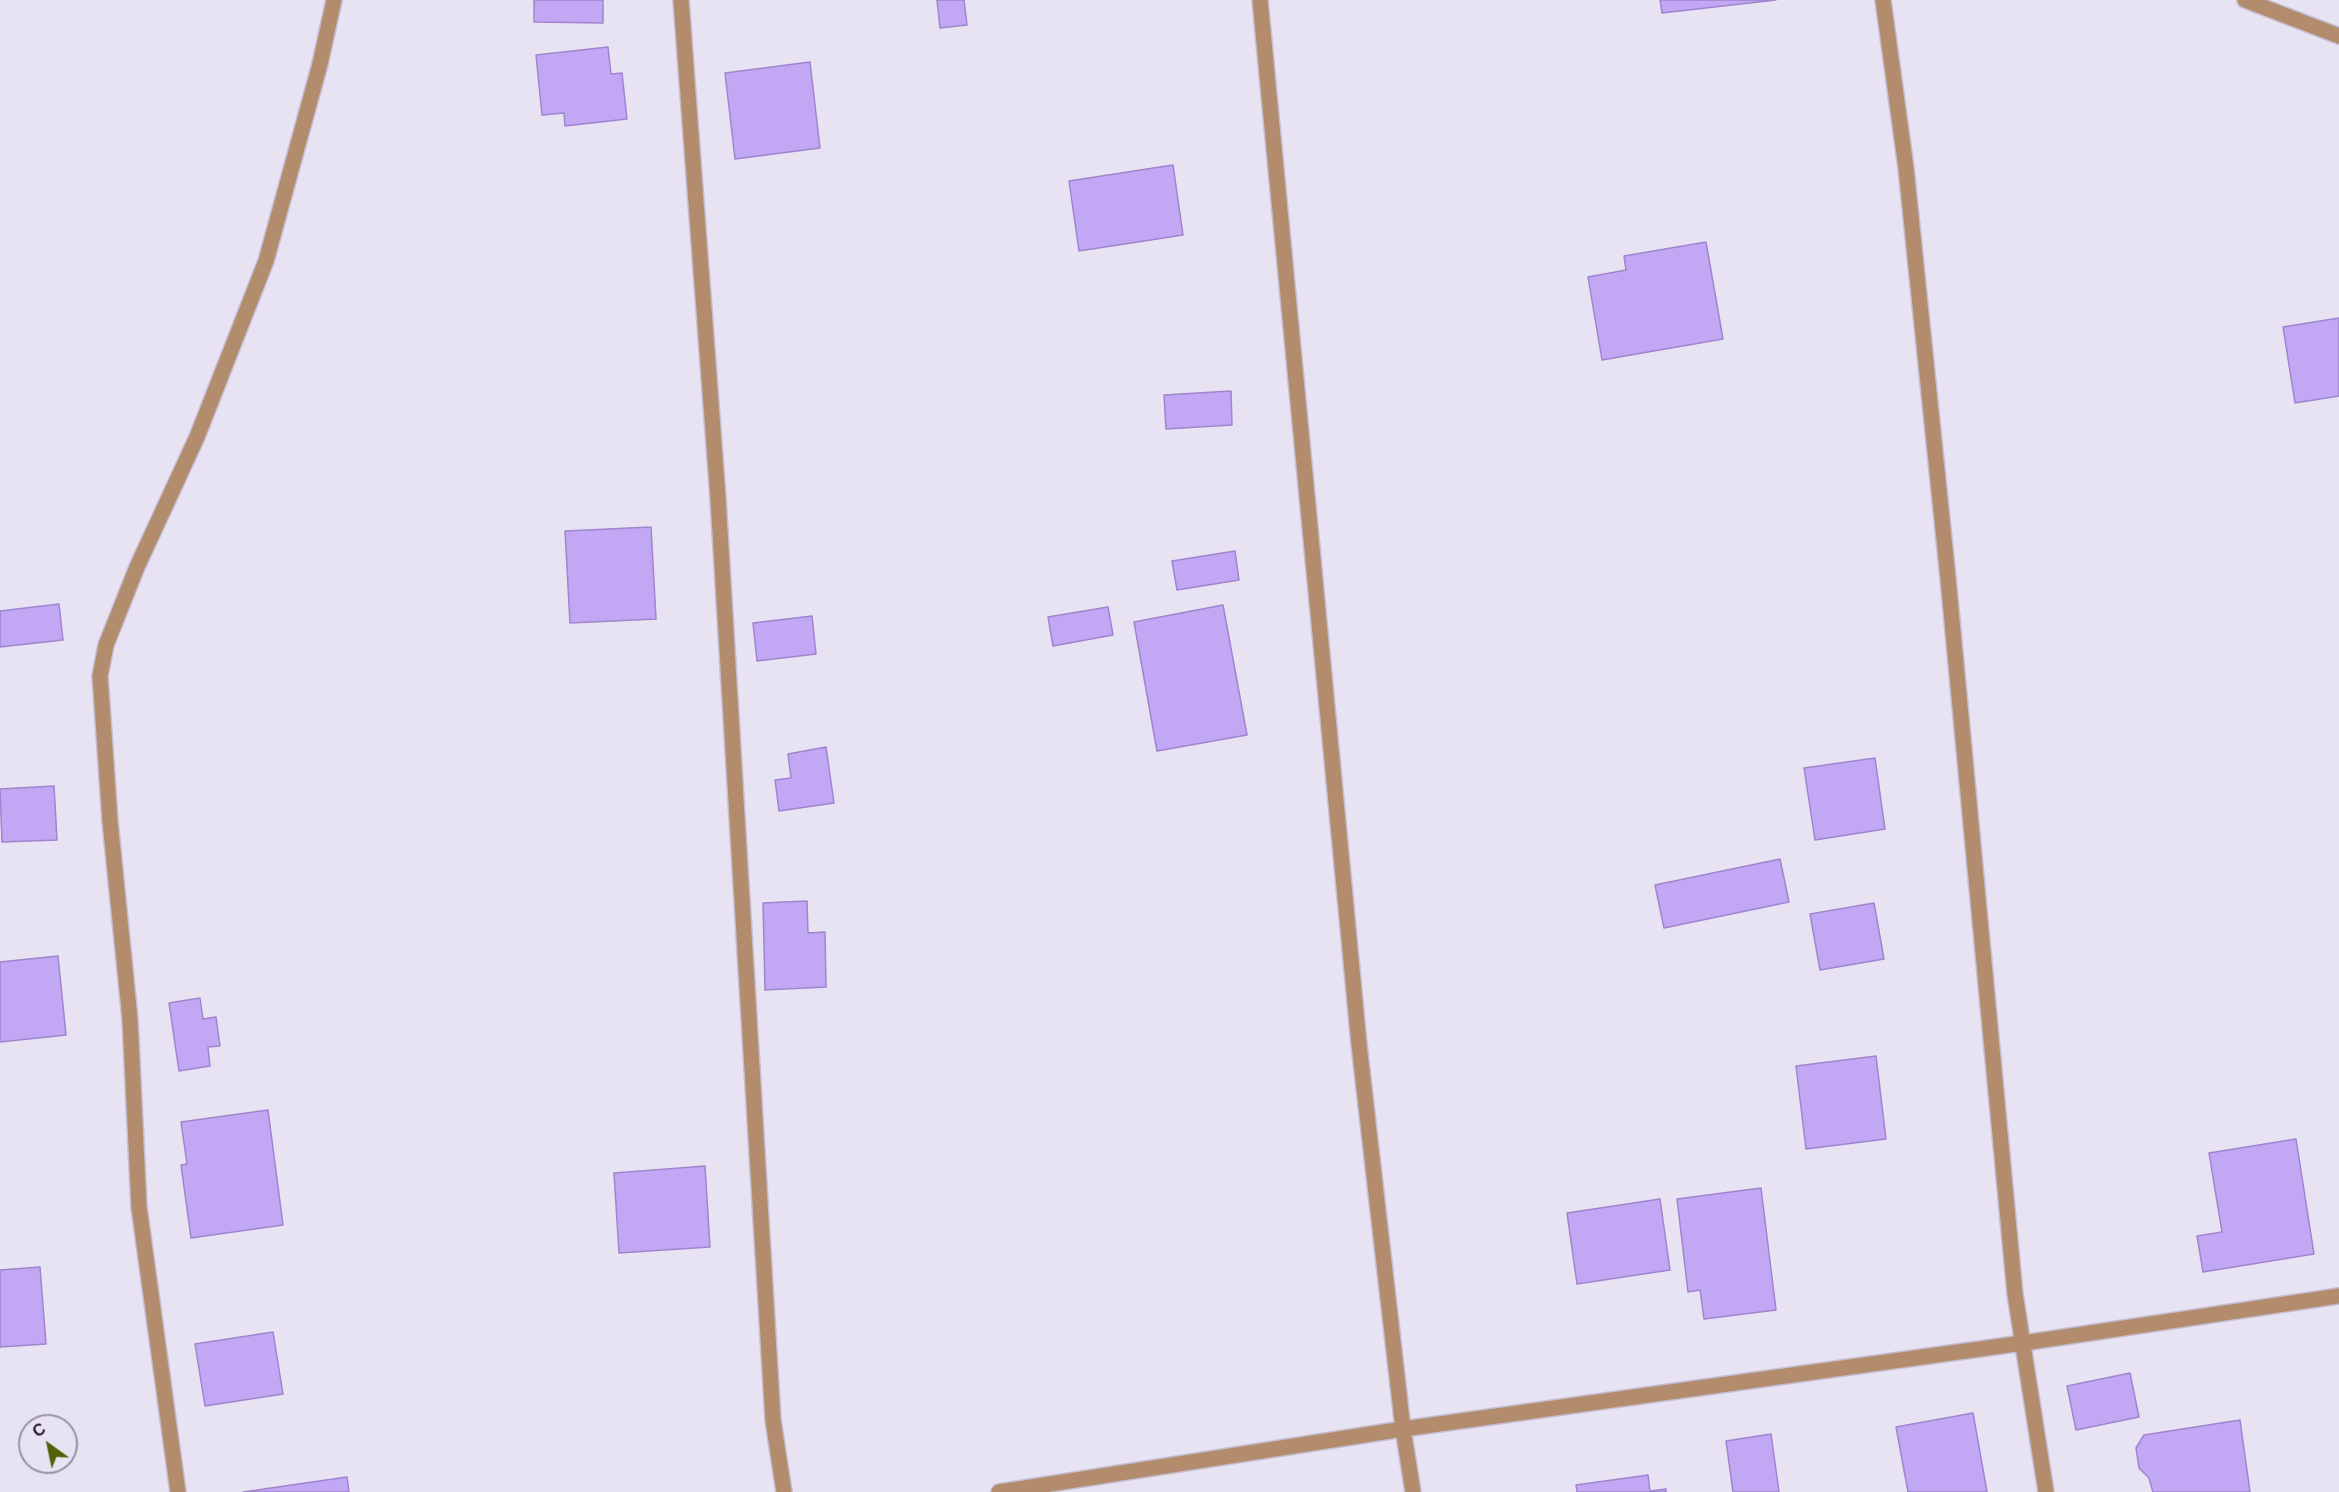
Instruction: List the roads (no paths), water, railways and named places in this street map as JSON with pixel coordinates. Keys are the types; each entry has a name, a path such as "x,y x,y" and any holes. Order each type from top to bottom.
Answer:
{"street":[{"path":"178,1492 139,1207 130,1018 110,821 100,676 106,645 137,567 197,437 266,261 320,64 334,0"},
{"path":"681,0 718,498 773,1420 784,1492"},
{"path":"1260,0 1359,1044 1403,1429 1413,1492"},
{"path":"1883,0 1906,168 1948,578 2014,1294 2046,1492"},
{"path":"2245,0 2339,36"},
{"path":"999,1492 1403,1429 2023,1343 2339,1296"}]}
